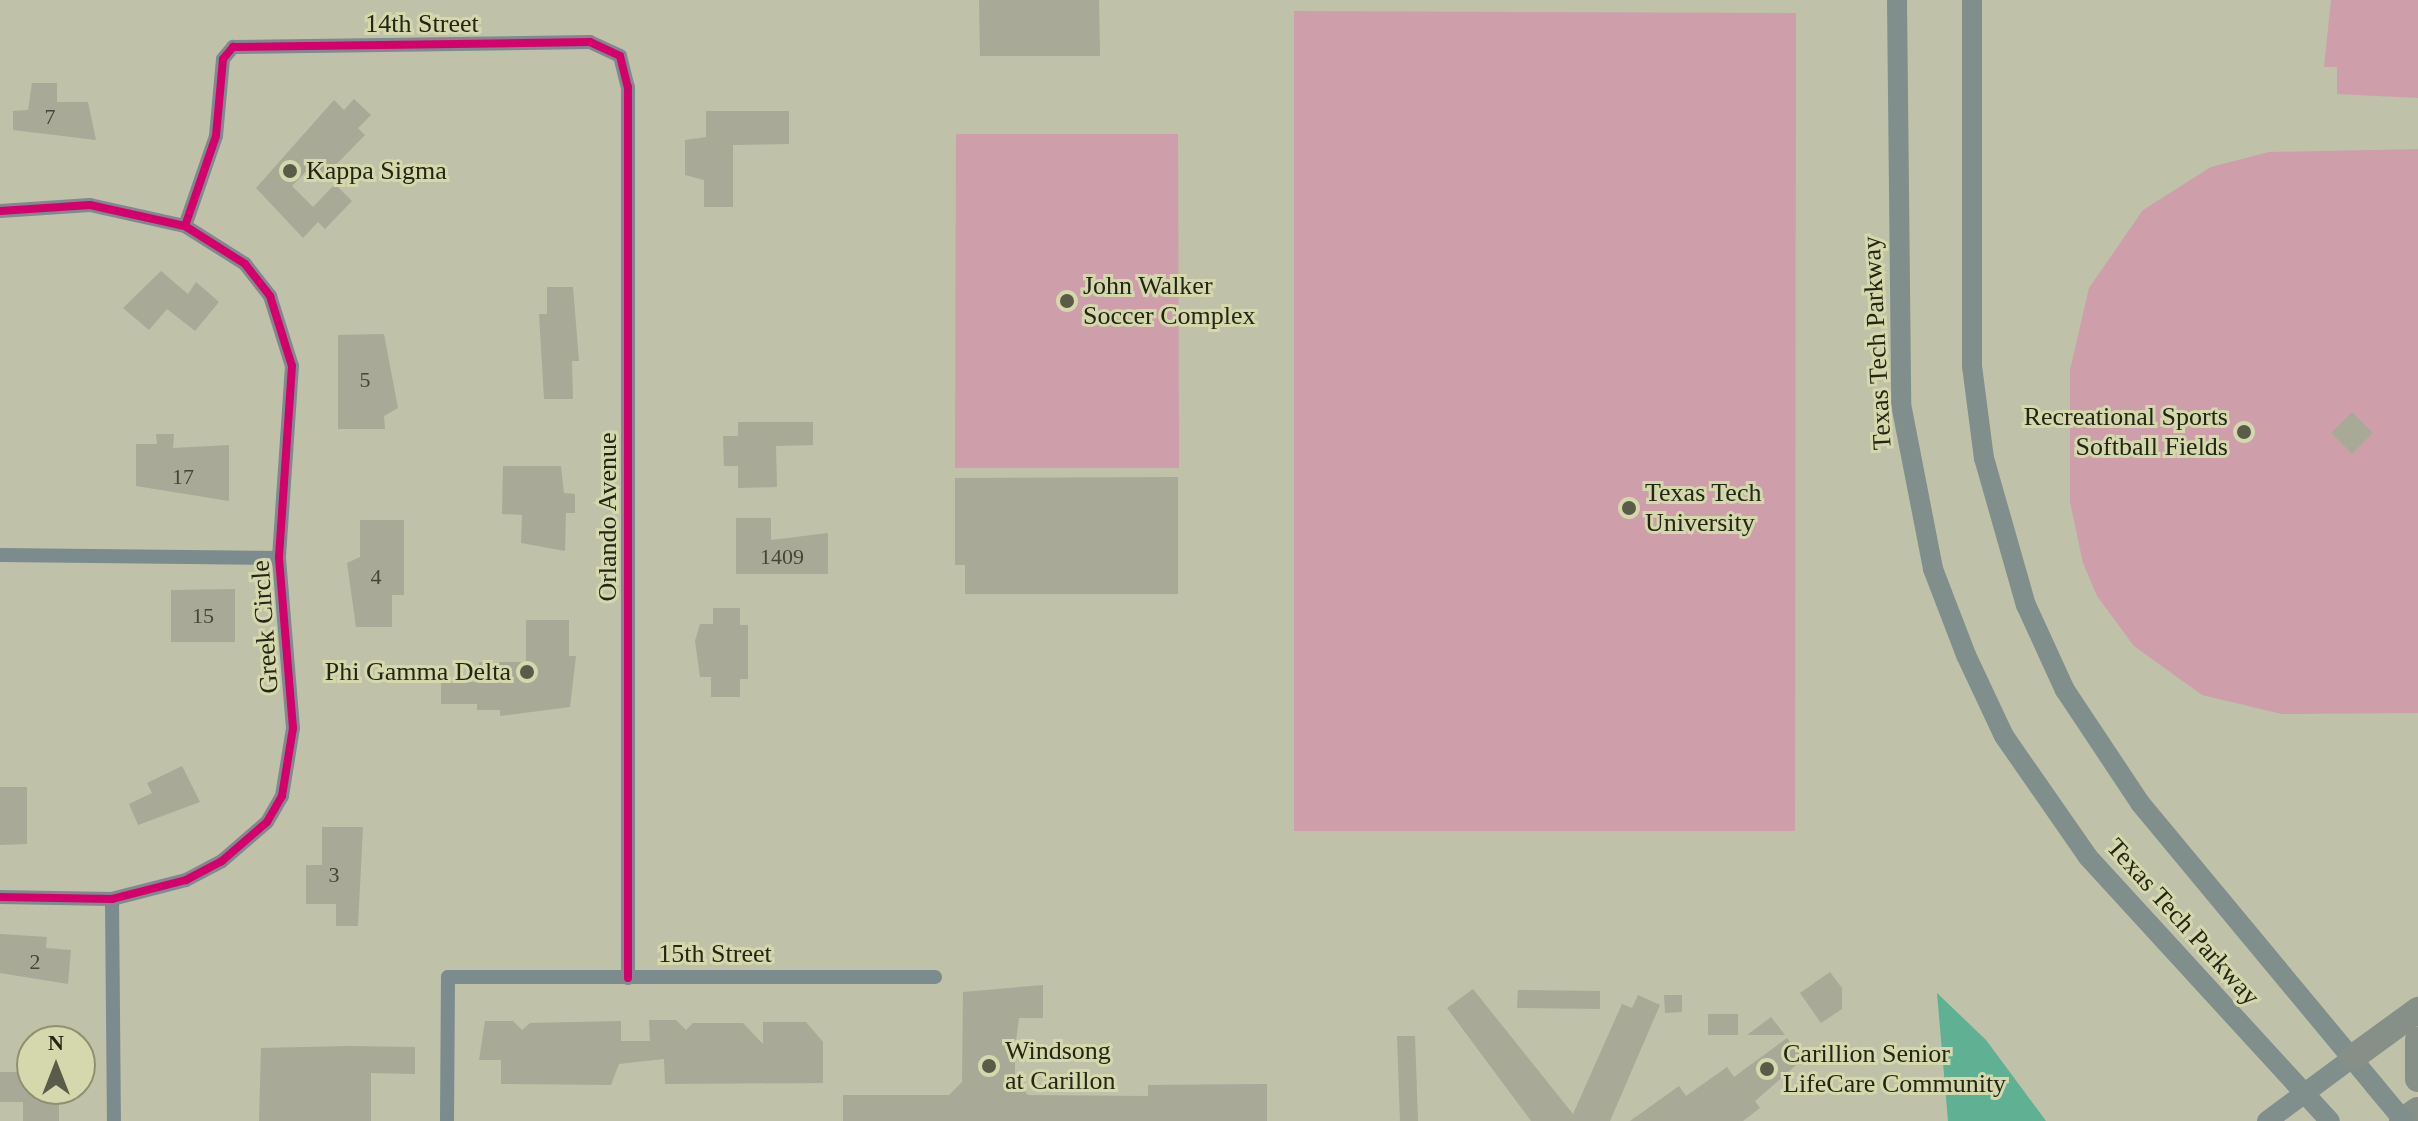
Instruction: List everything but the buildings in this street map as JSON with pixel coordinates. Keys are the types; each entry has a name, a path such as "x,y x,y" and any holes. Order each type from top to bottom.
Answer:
{"highway":[{"path":"2352,1058 2418,1010"},
{"path":"2403,1121 2418,1110"}],"main road":[{"name":"Texas Tech Parkway","path":"1897,0 1901,404 1933,569 1966,655 2044,800 2330,1121"},
{"name":"Texas Tech Parkway","path":"1972,0 1972,366 1984,458 2026,605 2065,690 2132,792 2403,1121"},
{"path":"2267,1121 2352,1058"}],"street":[{"name":"14th Street","path":"185,226 216,136 225,55 241,45 590,42 620,56"},
{"name":"Orlando Avenue","path":"620,56 628,87 628,978"},
{"name":"Greek Circle","path":"0,211 90,205 185,226 245,264 270,296 291,347 279,558 293,728 282,796 267,822 222,861 186,880 112,899 0,897"},
{"name":"Greek Circle","path":"0,555 279,558"},
{"path":"112,899 114,1121"},
{"name":"15th Street","path":"447,1121 448,977 935,977"}],"shaded area":[{"path":"2331,0 2418,0 2418,98 2337,94 2337,67 2324,67"},
{"path":"1294,11 1796,13 1795,831 1294,831"},
{"name":"John Walker Soccer Complex","path":"956,134 1178,134 1179,468 955,468"},
{"name":"Recreational Sports Softball Fields","path":"2418,149 2418,713 2282,714 2202,695 2134,646 2097,596 2083,563 2070,502 2070,370 2089,288 2143,210 2211,167 2269,152"},
{"path":"1937,993 1986,1040 2046,1121 1948,1121"}],"cycle path":[{"path":"185,226 216,136 223,59 233,47 590,42 620,56 628,87 628,978"},
{"path":"0,211 90,205 185,226 245,264 270,296 292,366 279,558 293,728 282,796 267,822 222,861 186,880 112,899 0,897"}],"place":[{"name":"Kappa Sigma","path":"290,171"},
{"name":"John Walker Soccer Complex","path":"1067,301"},
{"name":"Recreational Sports Softball Fields","path":"2244,432"},
{"name":"Texas Tech University","path":"1629,508"},
{"name":"Phi Gamma Delta","path":"527,672"},
{"name":"Windsong at Carillon","path":"989,1066"},
{"name":"Carillion Senior LifeCare Community","path":"1767,1069"}]}
